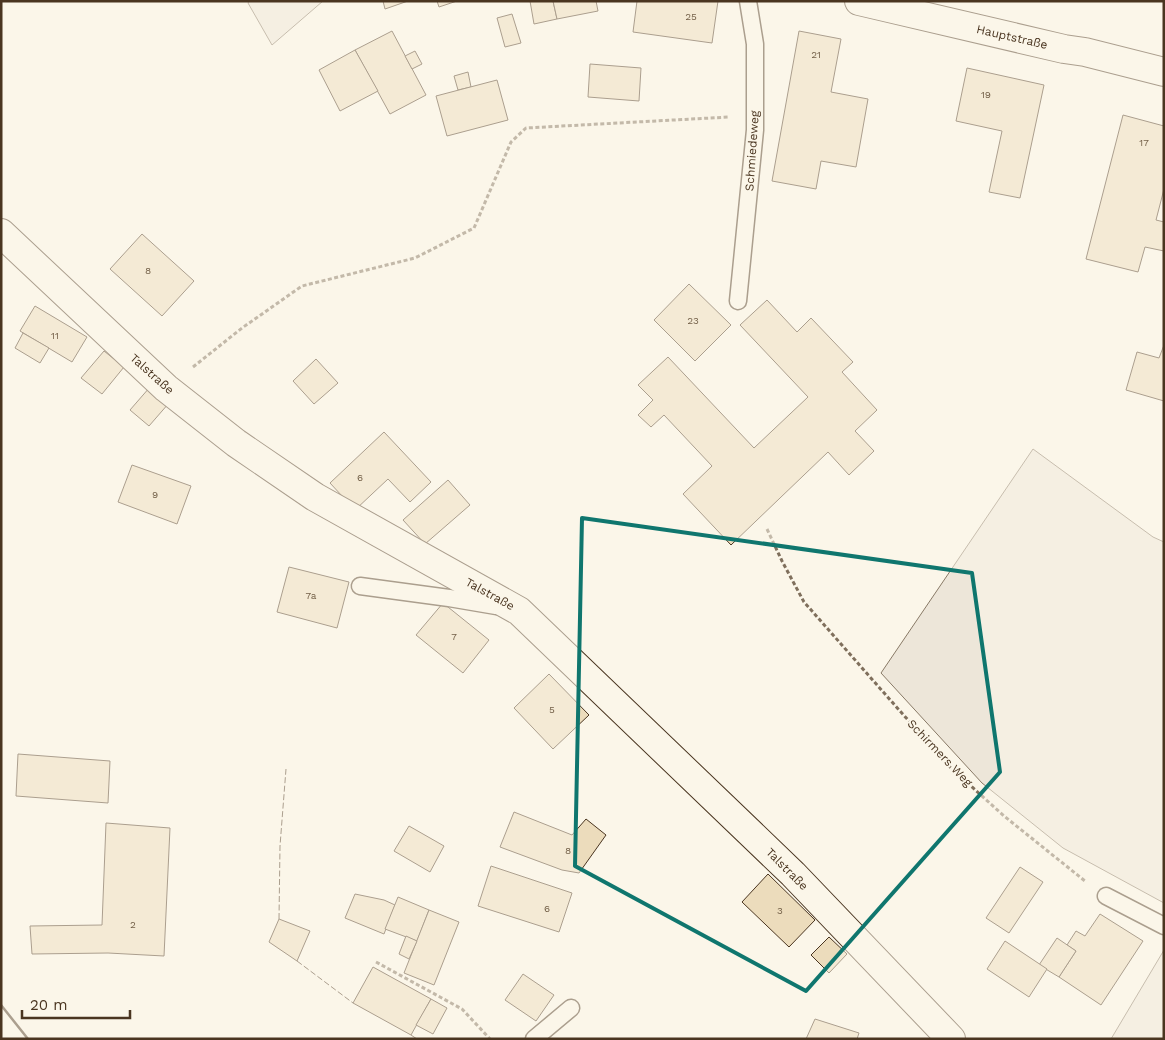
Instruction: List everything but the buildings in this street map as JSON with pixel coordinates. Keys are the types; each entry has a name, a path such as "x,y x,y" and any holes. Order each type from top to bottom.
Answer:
{"street":[{"name":"Hauptstraße","path":"859,1 1085,52 1164,72"},
{"name":"Talstraße","path":"1,233 166,388 236,442 315,497 520,611 793,874 951,1039"}],"lane":[{"name":"Schmiedeweg","path":"738,301 749,204 755,116 755,44 748,1"},
{"path":"360,586 449,598 520,611"},
{"path":"1106,896 1164,926"},
{"path":"534,1039 571,1008"}],"path":[{"path":"166,388 242,328 302,286 414,258 474,228 511,142 526,128 755,116"},
{"name":"Schirmers Weg","path":"768,529 782,561 804,602 950,767 1004,816 1074,873 1106,896"},
{"path":"376,962 462,1009 490,1039"}],"highlighted area":[{"path":"582,518 972,573 1000,772 806,991 575,866"}],"shaded area":[{"path":"249,1 323,1 272,45 248,3"},
{"path":"1033,449 1153,537 1164,542 1164,903 1063,848 982,783 881,673"},
{"path":"1164,950 1164,1039 1111,1039"}],"fence":[{"path":"279,919 280,846 286,769"},
{"path":"297,961 353,1003"},
{"path":"411,1035 417,1039"}],"wall":[{"path":"1,1005 28,1039"}]}
